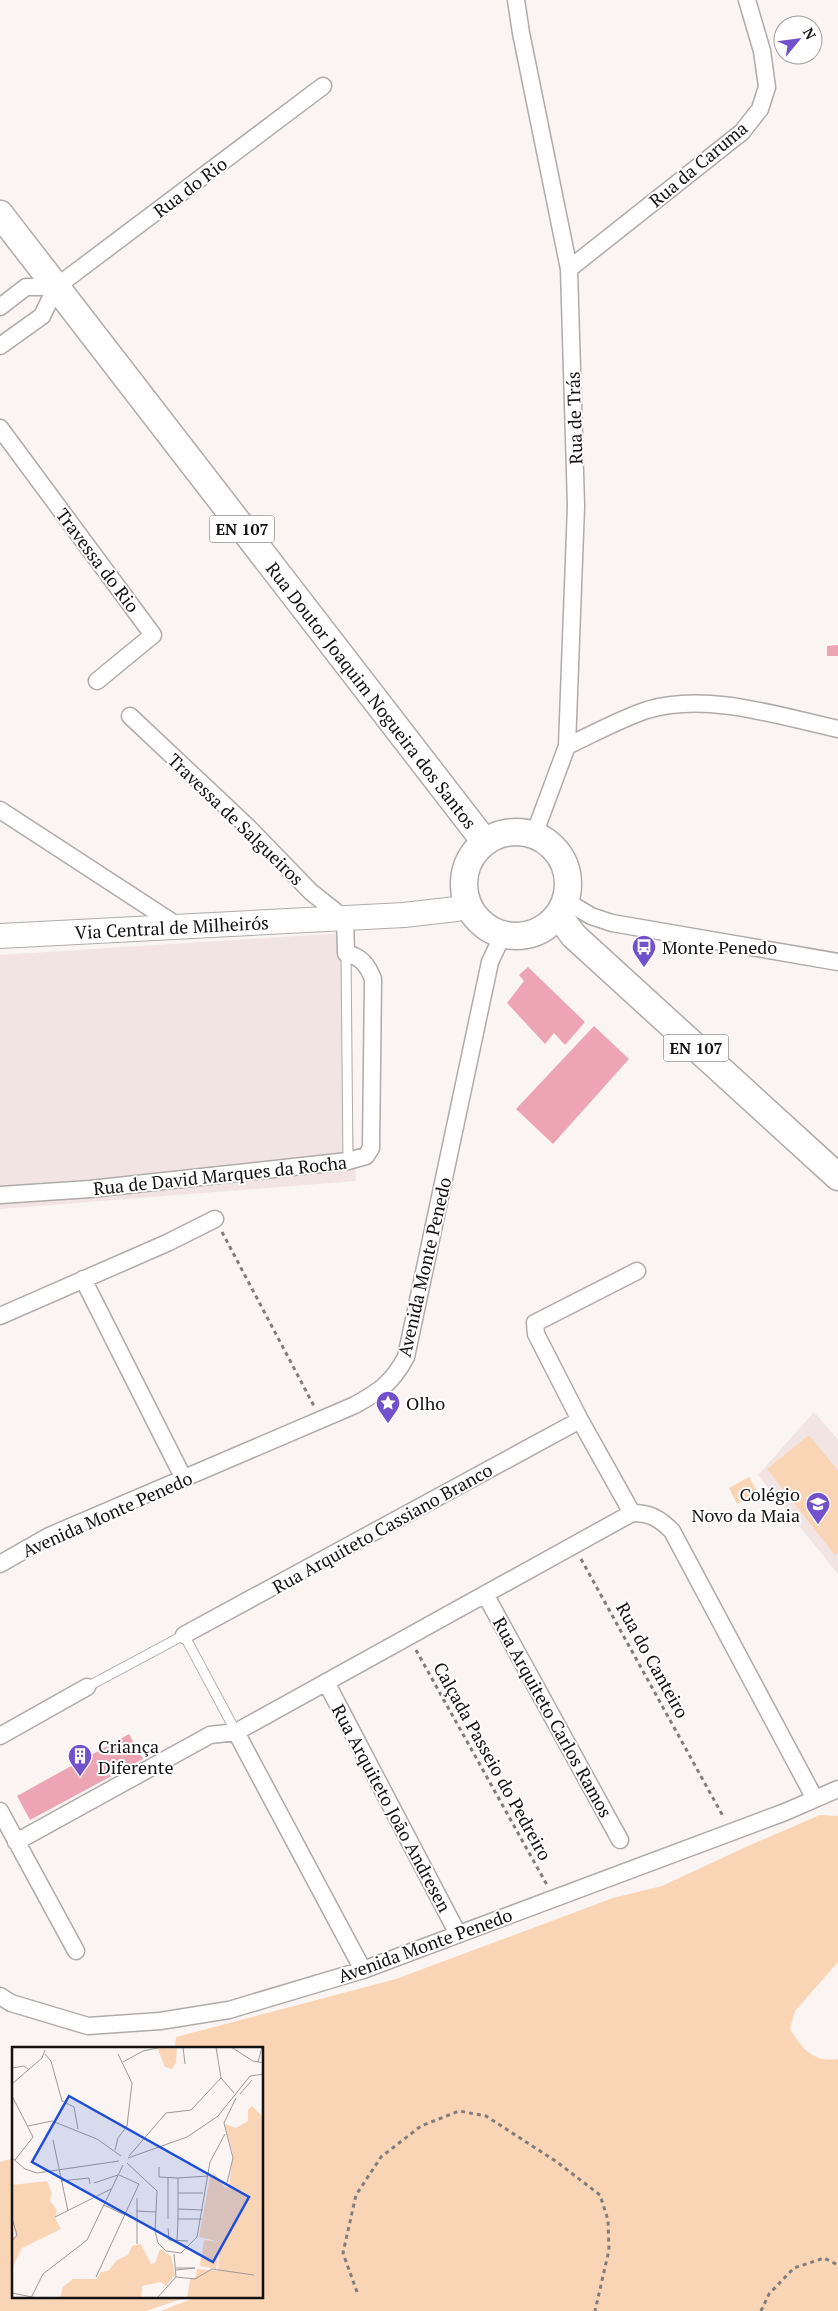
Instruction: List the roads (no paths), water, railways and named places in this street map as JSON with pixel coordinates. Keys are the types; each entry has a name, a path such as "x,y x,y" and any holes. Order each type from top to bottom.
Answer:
{"main road":[{"name":"Rua Doutor Joaquim Nogueira dos Santos","path":"0,214 485,842"},
{"path":"508,832 534,835 553,847 565,867 568,878 562,908 550,924 533,933 516,936 503,934 483,924 469,906 465,892 466,871 475,852 485,842 508,832"},
{"name":"EN 107","path":"562,908 574,936 838,1177"}],"street":[{"name":"Rua de Trás","path":"516,0 520,33 569,269 576,506 567,746 534,835"},
{"name":"Rua da Caruma","path":"569,269 742,132 760,109 767,87 762,51 747,0"},
{"name":"Rua do Rio","path":"0,346 42,316 56,287 323,86"},
{"path":"0,307 26,287 56,287"},
{"name":"Travessa do Rio","path":"0,428 153,635 97,681"},
{"path":"567,746 647,710 701,702 838,729"},
{"name":"Travessa de Salgueiros","path":"130,716 250,828 311,892 345,919"},
{"path":"0,810 178,926"},
{"name":"Via Central de Milheirós","path":"0,936 345,919 456,910 469,906"},
{"path":"562,908 612,923 838,962"},
{"path":"345,919 346,953"},
{"name":"Avenida Monte Penedo","path":"0,1564 49,1536 321,1420 378,1392 397,1375 406,1357 490,962 503,934"},
{"name":"Rua de David Marques da Rocha","path":"0,1195 90,1189 348,1161 366,1156 371,1148 373,979 368,967 358,956 346,953"},
{"path":"0,1316 167,1243 215,1218"},
{"path":"632,1513 580,1420 536,1334 535,1323 637,1271"},
{"path":"83,1280 184,1479"},
{"name":"Rua Arquiteto Cassiano Branco","path":"184,1636 580,1420"},
{"path":"16,1842 210,1735 236,1732 632,1513 646,1513 660,1518 672,1531 814,1799"},
{"name":"Rua Arquiteto Carlos Ramos","path":"486,1594 620,1840"},
{"name":"Rua Arquiteto João Andresen","path":"326,1682 458,1934"},
{"path":"0,1736 87,1687"},
{"path":"236,1732 363,1970"},
{"name":"Avenida Monte Penedo","path":"0,1996 11,2003 88,2026 160,2021 229,2010 363,1970 732,1832 838,1789"},
{"path":"0,1811 76,1951"}],"lane":[{"path":"346,953 348,1161"},
{"path":"87,1687 184,1636 236,1732"}],"place":[{"name":"Monte Penedo","path":"644,968"},
{"name":"Olho","path":"388,1424"},
{"name":"Colégio Novo da Maia","path":"818,1525"},
{"name":"Criança Diferente","path":"80,1777"}]}
